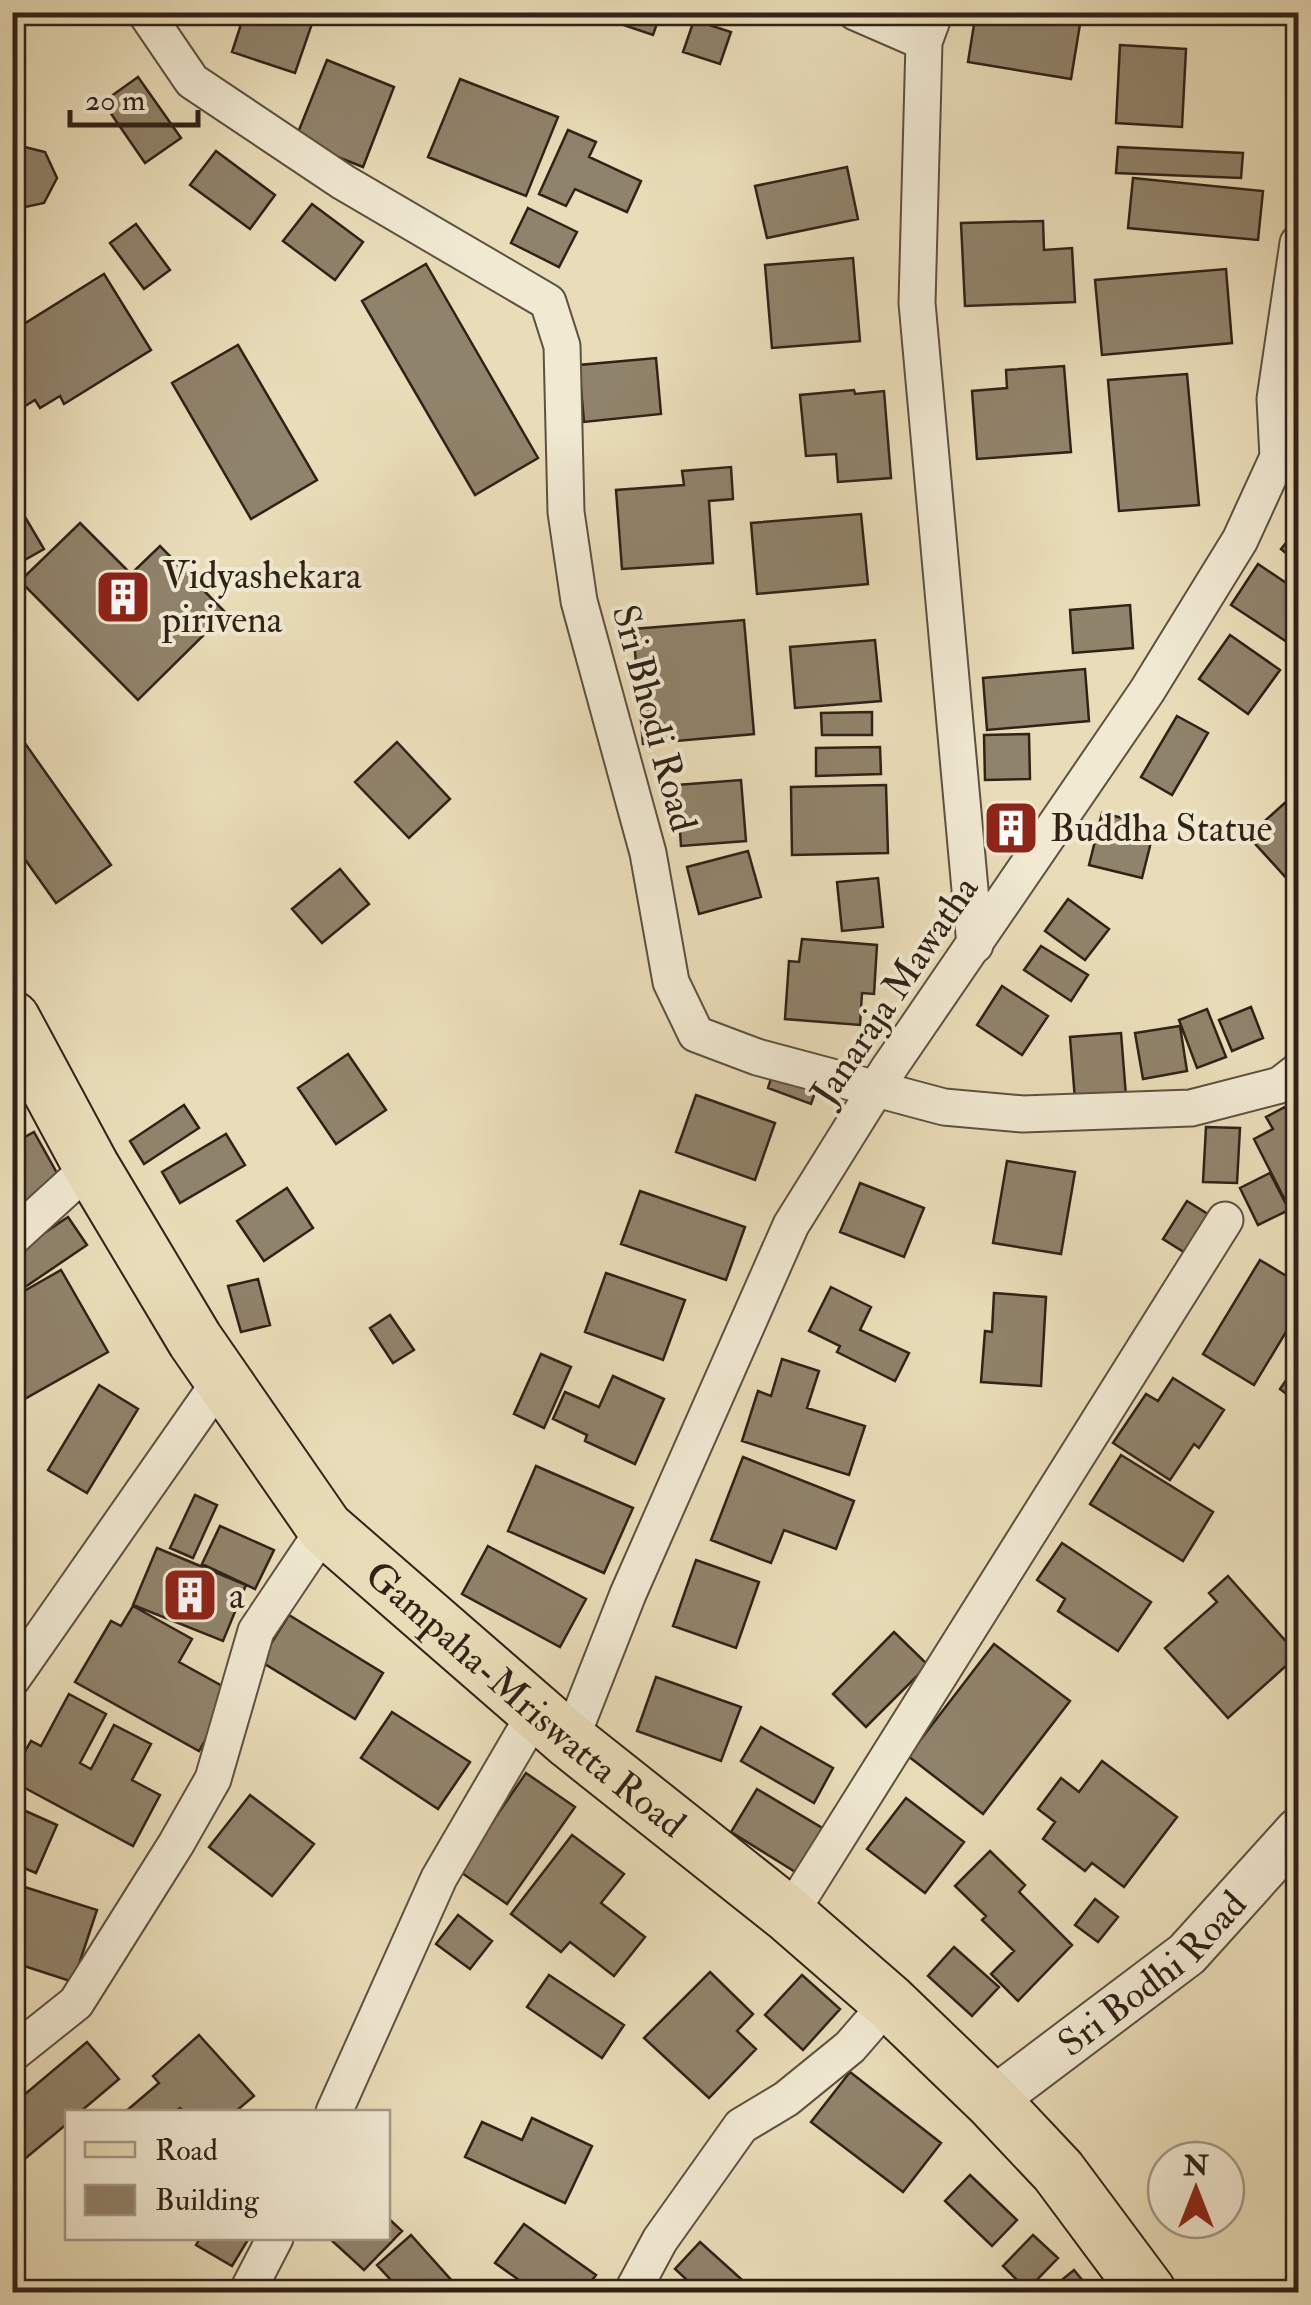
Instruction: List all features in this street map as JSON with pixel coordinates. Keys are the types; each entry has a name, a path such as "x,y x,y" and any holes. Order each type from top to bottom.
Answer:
{"main road":[{"name":"Gampaha-Mriswatta Road","path":"12,1019 91,1166 195,1340 325,1528 553,1727 790,1916 889,2002 1058,2171 1148,2292"}],"street":[{"name":"Sri Bhodi Road","path":"145,12 192,82 343,182 548,302 562,346 566,512 579,601 648,852 671,982 696,1034 757,1057 944,1108 1023,1114 1191,1108 1280,1086 1298,1072"},
{"path":"856,12 929,27 917,303 975,945"},
{"name":"Janaraja Mawatha","path":"335,2110 439,1878 553,1727 628,1594 791,1224 876,1088 1147,691 1288,456 1275,399 1298,243"},
{"path":"12,1238 91,1166"},
{"path":"790,1916 1225,1220"},
{"path":"12,1679 223,1377"},
{"path":"12,2054 76,2003 176,1844 213,1779 256,1632 325,1528"},
{"name":"Sri Bodhi Road","path":"992,2101 1187,1954 1298,1831"},
{"path":"632,2292 660,2240 740,2126 786,2098 850,2047 889,2002"},
{"path":"247,2292 274,2240"}],"building":[{"path":"245,12 316,12 295,73 232,52"},
{"path":"585,12 661,12 653,35"},
{"path":"976,12 1082,12 1071,79 968,62"},
{"path":"694,20 731,32 720,64 683,52"},
{"path":"1120,45 1186,49 1182,127 1116,123"},
{"path":"327,60 394,87 363,167 295,140"},
{"path":"138,77 181,138 145,163 103,102"},
{"path":"460,79 558,117 526,196 428,157"},
{"path":"568,130 596,142 589,157 641,181 627,212 575,189 566,206 539,194"},
{"path":"17,145 45,152 57,178 44,203 16,209 12,206 12,149"},
{"path":"1118,147 1243,153 1241,178 1116,173"},
{"path":"216,151 275,195 250,229 190,185"},
{"path":"847,167 858,219 767,238 755,186"},
{"path":"1133,178 1263,191 1258,240 1128,228"},
{"path":"312,204 363,242 335,280 283,241"},
{"path":"528,208 577,232 559,267 511,243"},
{"path":"1043,221 1044,250 1072,248 1075,302 965,306 961,223"},
{"path":"136,224 170,270 144,289 110,243"},
{"path":"853,258 860,341 772,348 765,265"},
{"path":"426,264 538,458 475,495 362,301"},
{"path":"1226,269 1232,343 1102,355 1095,280"},
{"path":"104,274 151,350 64,404 60,396 40,408 35,400 12,414 12,348 24,341 16,329"},
{"path":"238,345 317,480 251,519 172,383"},
{"path":"656,358 661,414 584,422 579,365"},
{"path":"1064,366 1071,452 977,459 972,391 1007,388 1006,370"},
{"path":"1187,374 1199,505 1119,511 1108,380"},
{"path":"854,390 855,394 884,391 891,478 838,482 836,454 806,456 800,395"},
{"path":"731,467 733,499 709,501 713,563 622,569 616,490 684,485 682,471"},
{"path":"12,495 44,549 12,567"},
{"path":"861,514 868,584 757,594 751,523"},
{"name":"Vidyashekara pirivena","path":"80,523 131,574 160,546 226,613 138,700 20,581"},
{"path":"1298,528 1298,563 1281,549"},
{"path":"1258,564 1298,591 1298,631 1290,644 1231,605"},
{"path":"1130,605 1133,648 1073,653 1070,610"},
{"path":"744,620 754,734 643,744 633,629"},
{"path":"1230,635 1280,670 1248,714 1199,679"},
{"path":"875,640 881,701 795,708 790,647"},
{"path":"1085,669 1089,721 987,730 983,678"},
{"path":"872,712 872,735 822,735 821,713"},
{"path":"1177,716 1208,733 1172,795 1141,777"},
{"path":"12,725 111,865 56,903 12,841"},
{"path":"1029,734 1030,779 985,780 984,735"},
{"path":"397,742 450,799 409,838 355,782"},
{"path":"880,747 881,774 816,776 816,748"},
{"path":"741,780 746,841 681,846 677,785"},
{"path":"886,785 888,853 792,855 791,787"},
{"path":"1298,791 1298,891 1248,836"},
{"path":"1102,813 1155,826 1142,878 1089,865"},
{"path":"748,851 761,897 699,914 687,867"},
{"path":"340,869 369,904 322,943 292,909"},
{"path":"878,878 883,927 842,931 837,882"},
{"path":"1068,899 1109,929 1085,960 1045,931"},
{"path":"802,939 877,945 874,994 862,993 860,1025 785,1019 789,961 799,962"},
{"path":"1041,946 1088,975 1071,1001 1024,970"},
{"path":"1002,986 1048,1016 1022,1055 977,1025"},
{"path":"1251,1007 1263,1038 1232,1051 1219,1020"},
{"path":"1207,1009 1226,1057 1197,1068 1179,1020"},
{"path":"1180,1026 1187,1071 1143,1079 1135,1033"},
{"path":"1121,1033 1126,1096 1075,1100 1070,1037"},
{"path":"348,1054 386,1110 336,1144 298,1088"},
{"path":"773,1072 817,1087 811,1104 768,1088"},
{"path":"696,1095 775,1123 755,1180 676,1152"},
{"path":"184,1105 199,1128 144,1164 130,1141"},
{"path":"1285,1107 1298,1133 1298,1201 1288,1206 1254,1139 1273,1129 1266,1117"},
{"path":"1206,1127 1240,1128 1237,1183 1203,1182"},
{"path":"34,1132 62,1182 23,1203 12,1185 12,1144"},
{"path":"226,1134 245,1165 180,1203 162,1172"},
{"path":"1007,1161 1075,1172 1061,1254 993,1243"},
{"path":"1270,1173 1289,1210 1258,1225 1240,1188"},
{"path":"860,1183 924,1208 904,1257 840,1232"},
{"path":"287,1188 313,1228 264,1261 237,1221"},
{"path":"640,1191 745,1227 726,1280 621,1244"},
{"path":"1187,1201 1211,1216 1187,1254 1163,1239"},
{"path":"68,1217 87,1245 12,1296 12,1255"},
{"path":"1260,1260 1298,1283 1298,1312 1254,1385 1203,1354"},
{"path":"61,1270 108,1352 12,1406 12,1298"},
{"path":"606,1273 685,1300 663,1360 585,1332"},
{"path":"258,1279 270,1325 241,1332 228,1286"},
{"path":"831,1287 871,1307 860,1330 909,1353 895,1381 837,1352 840,1346 809,1331"},
{"path":"994,1293 1046,1297 1041,1386 981,1382 985,1331 992,1332"},
{"path":"390,1315 414,1350 393,1363 370,1328"},
{"path":"541,1354 571,1367 544,1428 514,1414"},
{"path":"782,1359 819,1371 807,1408 865,1426 849,1475 742,1441 758,1391 771,1396"},
{"path":"1298,1363 1298,1403 1280,1389"},
{"path":"613,1376 664,1399 635,1464 585,1441 587,1435 553,1419 565,1392 599,1407"},
{"path":"1173,1378 1224,1410 1199,1448 1194,1444 1170,1480 1113,1443 1146,1394 1158,1401"},
{"path":"99,1385 138,1409 87,1493 48,1470"},
{"path":"1121,1455 1213,1512 1183,1561 1090,1504"},
{"path":"743,1457 854,1501 836,1549 784,1530 771,1563 711,1540"},
{"path":"536,1466 633,1508 604,1573 508,1531"},
{"path":"195,1495 217,1505 193,1558 170,1548"},
{"path":"220,1526 274,1550 255,1589 202,1564"},
{"path":"1062,1543 1151,1602 1118,1651 1058,1611 1065,1599 1037,1580"},
{"path":"488,1546 586,1599 560,1647 462,1594"},
{"name":"a","path":"157,1548 246,1585 223,1641 133,1605"},
{"path":"696,1560 759,1582 736,1648 673,1626"},
{"path":"1228,1576 1298,1655 1228,1718 1165,1648 1217,1602 1209,1593"},
{"path":"133,1606 192,1639 179,1662 233,1692 199,1751 75,1682 111,1621 121,1626"},
{"path":"289,1615 383,1673 355,1719 260,1661"},
{"path":"894,1632 928,1665 866,1727 833,1694"},
{"path":"994,1644 1070,1701 983,1814 908,1756"},
{"path":"656,1677 741,1707 721,1761 637,1731"},
{"path":"69,1694 106,1714 80,1763 91,1769 114,1725 151,1744 132,1780 160,1795 133,1846 12,1781 12,1774 31,1741 41,1746"},
{"path":"392,1712 470,1762 438,1809 361,1758"},
{"path":"761,1727 833,1768 814,1803 741,1761"},
{"path":"1102,1761 1177,1817 1124,1887 1092,1863 1085,1871 1043,1839 1055,1822 1038,1809 1061,1778 1079,1792"},
{"path":"526,1773 575,1807 507,1904 459,1871"},
{"path":"757,1789 824,1829 797,1873 731,1832"},
{"path":"250,1795 314,1844 272,1896 209,1847"},
{"path":"906,1798 964,1842 925,1893 867,1849"},
{"path":"12,1805 57,1825 36,1873 12,1863"},
{"path":"572,1835 624,1874 601,1903 645,1937 614,1976 570,1942 561,1952 511,1914"},
{"path":"990,1851 1025,1885 1019,1892 1072,1945 1018,2001 991,1974 1014,1951 955,1886"},
{"path":"12,1883 97,1910 73,1982 12,1962"},
{"path":"1095,1899 1118,1917 1098,1942 1075,1925"},
{"path":"458,1915 492,1941 470,1969 436,1944"},
{"path":"954,1947 999,1987 972,2016 928,1976"},
{"path":"710,1972 753,2014 737,2031 756,2049 709,2098 644,2038"},
{"path":"549,1975 624,2025 602,2058 527,2007"},
{"path":"802,1975 840,2009 803,2050 765,2015"},
{"path":"199,2035 254,2096 237,2110 127,2110 159,2083 153,2076"},
{"path":"87,2042 119,2079 82,2110 65,2110 65,2125 21,2162 12,2152 12,2105"},
{"path":"850,2072 941,2143 903,2192 811,2122"},
{"path":"532,2118 592,2146 565,2203 465,2157 482,2122 522,2140"},
{"path":"970,2175 1017,2220 992,2246 945,2201"},
{"path":"390,2220 402,2231 364,2270 331,2240 390,2240"},
{"path":"524,2224 596,2275 583,2292 536,2292 495,2263"},
{"path":"411,2235 462,2292 402,2292 377,2265"},
{"path":"1033,2235 1058,2258 1027,2290 1003,2266"},
{"path":"199,2240 248,2240 232,2266 196,2245"},
{"path":"700,2242 750,2287 745,2292 700,2292 675,2269"},
{"path":"1074,2270 1092,2292 1047,2292"}],"place":[{"name":"Vidyashekara pirivena","path":"123,597"},
{"name":"Buddha Statue","path":"1011,828"},
{"name":"a","path":"190,1595"}]}
